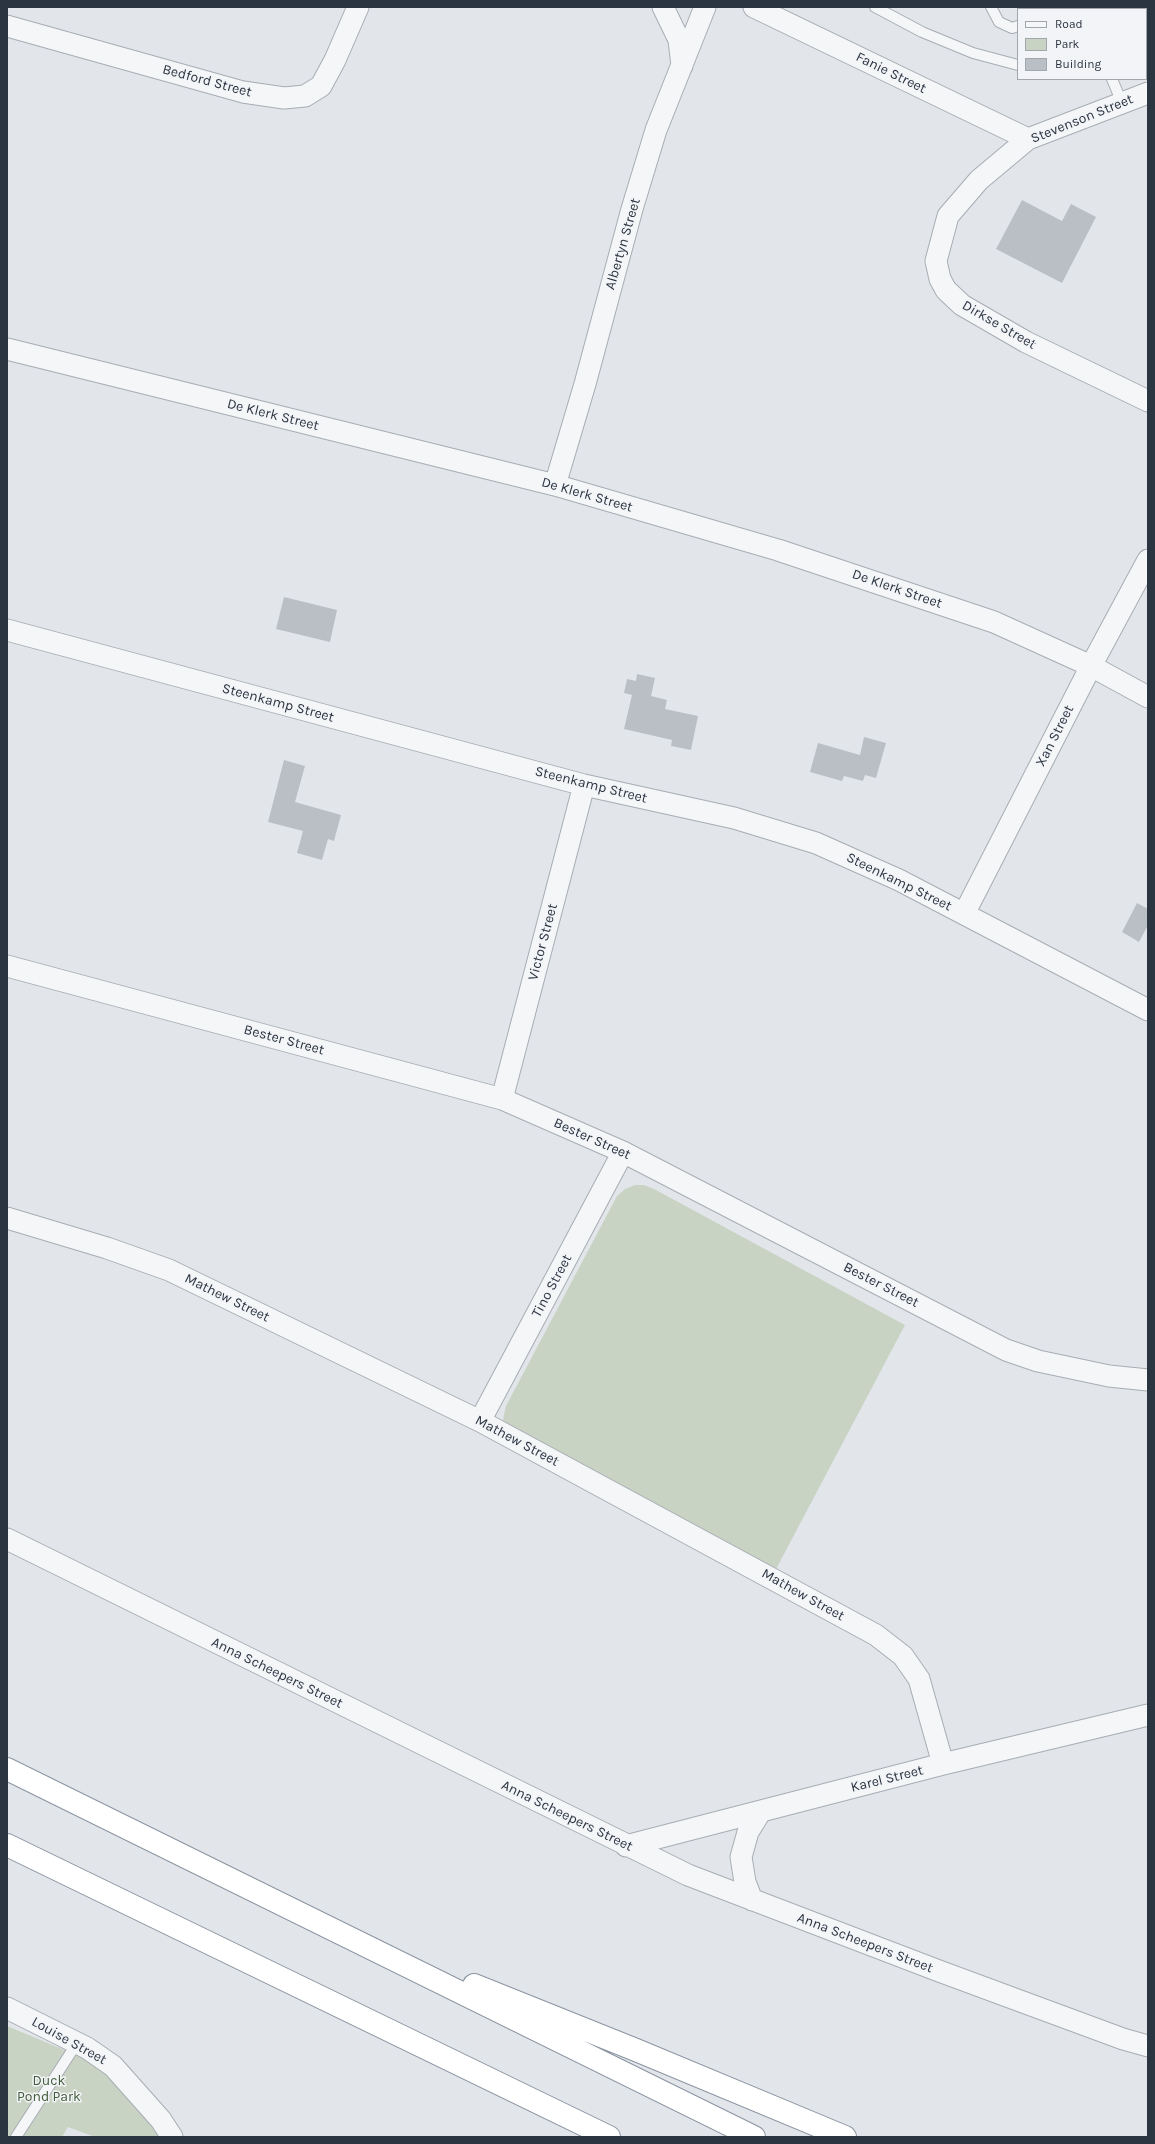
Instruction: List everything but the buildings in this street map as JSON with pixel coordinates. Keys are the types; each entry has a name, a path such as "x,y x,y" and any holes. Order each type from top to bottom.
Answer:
{"highway":[{"path":"7,1769 318,1924 754,2137"},
{"path":"7,1845 609,2137"},
{"path":"318,1924 636,2050 845,2137"},
{"path":"279,1976 576,2137"}],"street":[{"name":"Bedford Street","path":"7,26 243,92 284,98 305,96 321,86 335,60 358,7"},
{"path":"663,7 679,40 682,67"},
{"name":"Albertyn Street","path":"555,485 585,384 632,209 656,130 705,7"},
{"name":"Fanie Street","path":"754,7 1028,139"},
{"name":"Stevenson Street","path":"965,195 979,180 1028,139 1148,93"},
{"name":"Dirkse Street","path":"965,195 948,216 936,261 940,279 946,290 962,305 1026,342 1148,401"},
{"name":"De Klerk Street","path":"7,349 555,485 778,550 890,586 994,622 1091,666 1148,697"},
{"name":"Xan Street","path":"964,914 1091,666 1148,560"},
{"name":"Steenkamp Street","path":"7,630 584,785 734,818 816,843 899,880 1148,1010"},
{"name":"Victor Street","path":"502,1099 584,785"},
{"name":"Bester Street","path":"7,966 502,1099 623,1152 1006,1350 1038,1361 1109,1376 1148,1380"},
{"name":"Tino Street","path":"480,1421 623,1152"},
{"name":"Mathew Street","path":"7,1218 107,1248 169,1270 480,1421 876,1635 892,1646 912,1666 919,1679 943,1764"},
{"name":"Anna Scheepers Street","path":"7,1539 626,1846 688,1875 1123,2039 1148,2046"},
{"name":"Karel Street","path":"626,1846 943,1764 1148,1715"},
{"path":"752,1900 745,1882 741,1857 748,1832 761,1811"},
{"name":"Louise Street","path":"7,2008 77,2043 113,2066 122,2074 161,2120 172,2137"}],"lane":[{"path":"875,7 922,32 974,53 1017,65"},
{"path":"990,7 999,22 1012,28 1017,26"},
{"path":"1112,80 1122,103"},
{"path":"16,2137 77,2043"}],"green space":[{"path":"635,1185 644,1185 656,1190 905,1325 774,1573 509,1429 503,1420 506,1406 617,1196 625,1189"},
{"name":"Duck Pond Park","path":"7,2026 110,2069 162,2137 95,2137 68,2127 62,2137 7,2137"}]}
